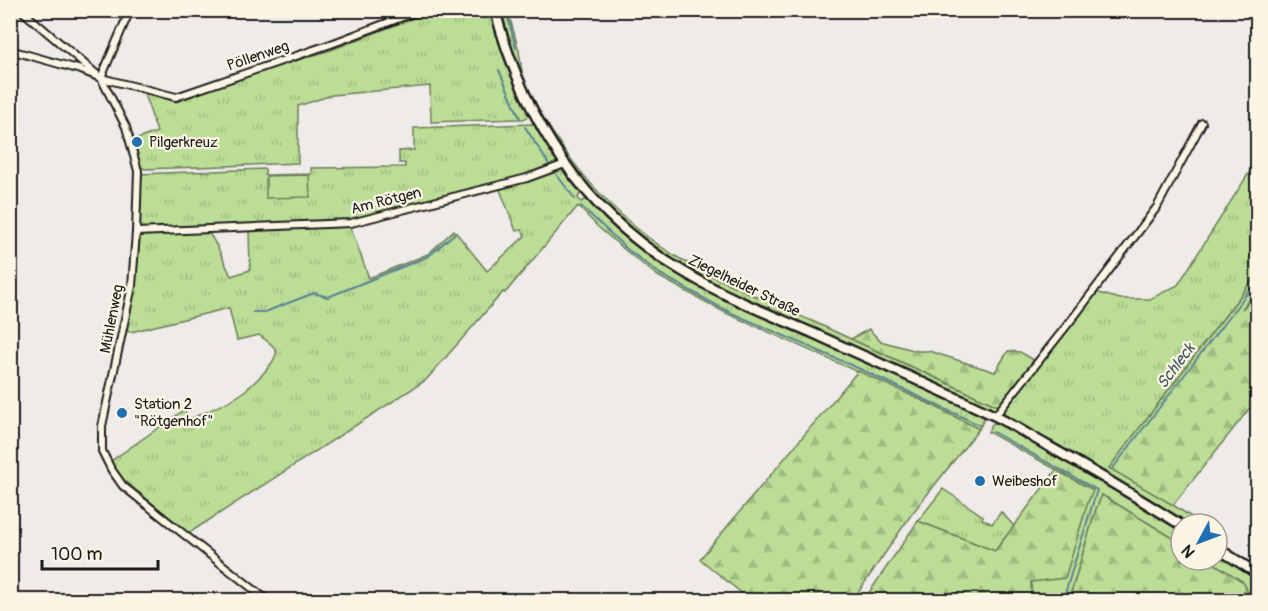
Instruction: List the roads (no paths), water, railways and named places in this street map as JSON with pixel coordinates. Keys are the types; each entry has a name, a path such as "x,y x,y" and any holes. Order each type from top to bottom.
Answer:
{"street":[{"name":"Mühlenweg","path":"21,10 101,78 126,127 138,171 132,286 102,426 102,451 123,486 267,600"},
{"path":"101,78 130,10"},
{"name":"Pöllenweg","path":"10,50 101,78 176,97 331,44 421,10"},
{"name":"Ziegelheider Straße","path":"495,10 508,55 537,120 566,165 590,195 641,243 681,271 747,305 995,416 1110,480 1169,517"},
{"path":"995,416 1157,207 1202,123"},
{"name":"Am Rötgen","path":"136,232 351,222 527,178 566,165"},
{"path":"1229,556 1257,574"}],"waterway":[{"path":"506,10 516,48"},
{"path":"499,70 520,118"},
{"path":"525,127 550,166"},
{"path":"556,174 575,199"},
{"path":"581,206 627,249 660,274 727,311 860,369 979,425"},
{"path":"253,312 265,312 314,293 328,297 429,256 455,233"},
{"name":"Schleck","path":"1113,468 1258,279"},
{"name":"Schleck","path":"993,432 1097,490 1063,600"}],"place":[{"name":"Pilgerkreuz","path":"137,142"},
{"name":"Station 2 \"Rötgenhof\"","path":"122,413"},
{"name":"Weibeshof","path":"980,481"}]}
